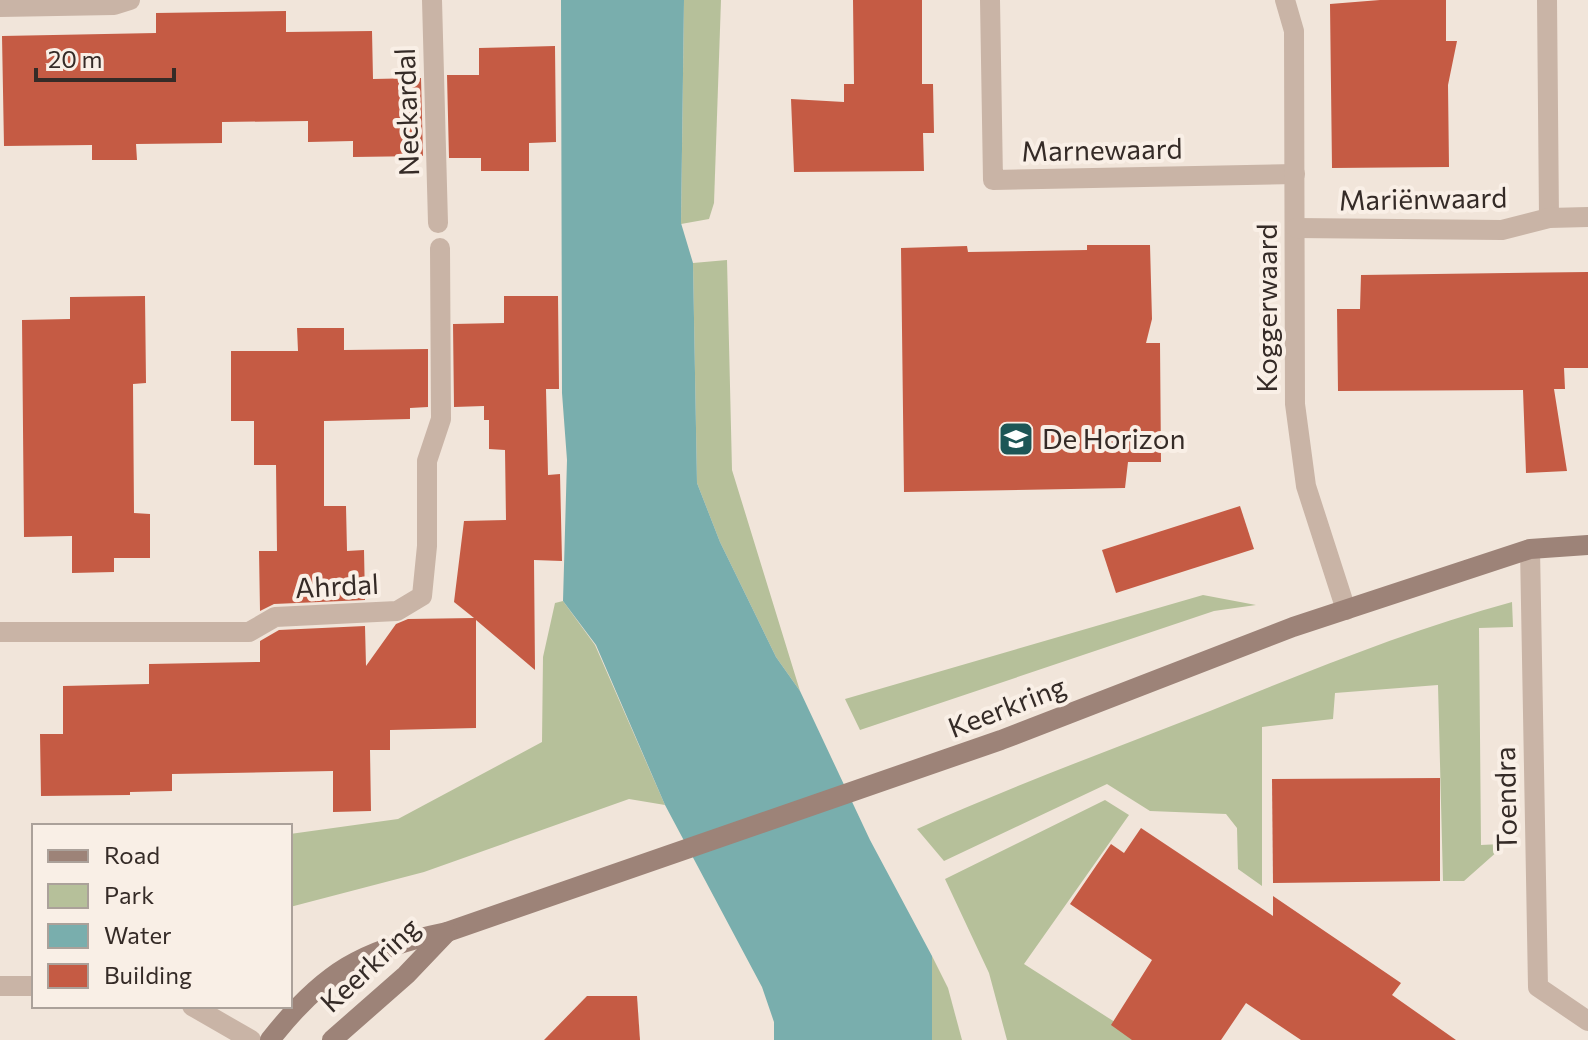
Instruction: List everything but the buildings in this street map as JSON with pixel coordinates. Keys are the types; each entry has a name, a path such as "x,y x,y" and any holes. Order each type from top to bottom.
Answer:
{"street":[{"path":"0,7 114,5 130,0"},
{"name":"Neckardal","path":"432,0 438,223"},
{"name":"Marnewaard","path":"990,0 993,180 1295,174"},
{"name":"Koggerwaard","path":"1285,0 1294,31 1295,404 1306,486 1346,610"},
{"name":"Mariënwaard","path":"1547,0 1549,218"},
{"name":"Mariënwaard","path":"1296,228 1502,230 1549,218 1588,217"},
{"name":"Ahrdal","path":"0,632 249,632 275,617 397,611 422,596 427,546 427,461 441,419 440,248"},
{"name":"Keerkring","path":"270,1040 303,998 336,973 403,941 447,932 1001,740 1293,627 1530,549 1588,545"},
{"name":"Toendra","path":"1530,549 1538,987 1588,1021"},
{"name":"Keerkring","path":"332,1040 406,975 447,932"},
{"path":"0,986 32,986"},
{"path":"195,1008 251,1040"}],"green space":[{"path":"684,0 721,0 714,203 709,219 681,224"},
{"path":"727,260 732,470 800,691 776,657 720,542 697,483 693,263"},
{"path":"1203,595 1256,605 1214,611 860,730 845,699"},
{"path":"563,601 595,645 665,805 629,799 424,872 292,906 292,834 398,819 542,742 543,657 555,603"},
{"path":"1512,602 1513,627 1479,628 1481,845 1501,844 1499,850 1464,881 1443,881 1438,685 1335,693 1333,719 1262,727 1262,886 1238,869 1237,828 1226,814 1150,811 1107,784 944,861 917,829 1322,666 1435,625"},
{"path":"1105,800 1129,815 1024,964 1143,1040 1007,1040 989,973 945,879"},
{"path":"932,956 948,988 962,1040 932,1040"}],"water":[{"path":"561,0 684,0 681,223 693,263 697,483 720,542 776,657 800,691 870,840 932,956 932,1040 774,1040 774,1022 762,987 665,805 596,645 563,601 567,460 562,393"}],"place":[{"name":"De Horizon","path":"1016,439"}]}
